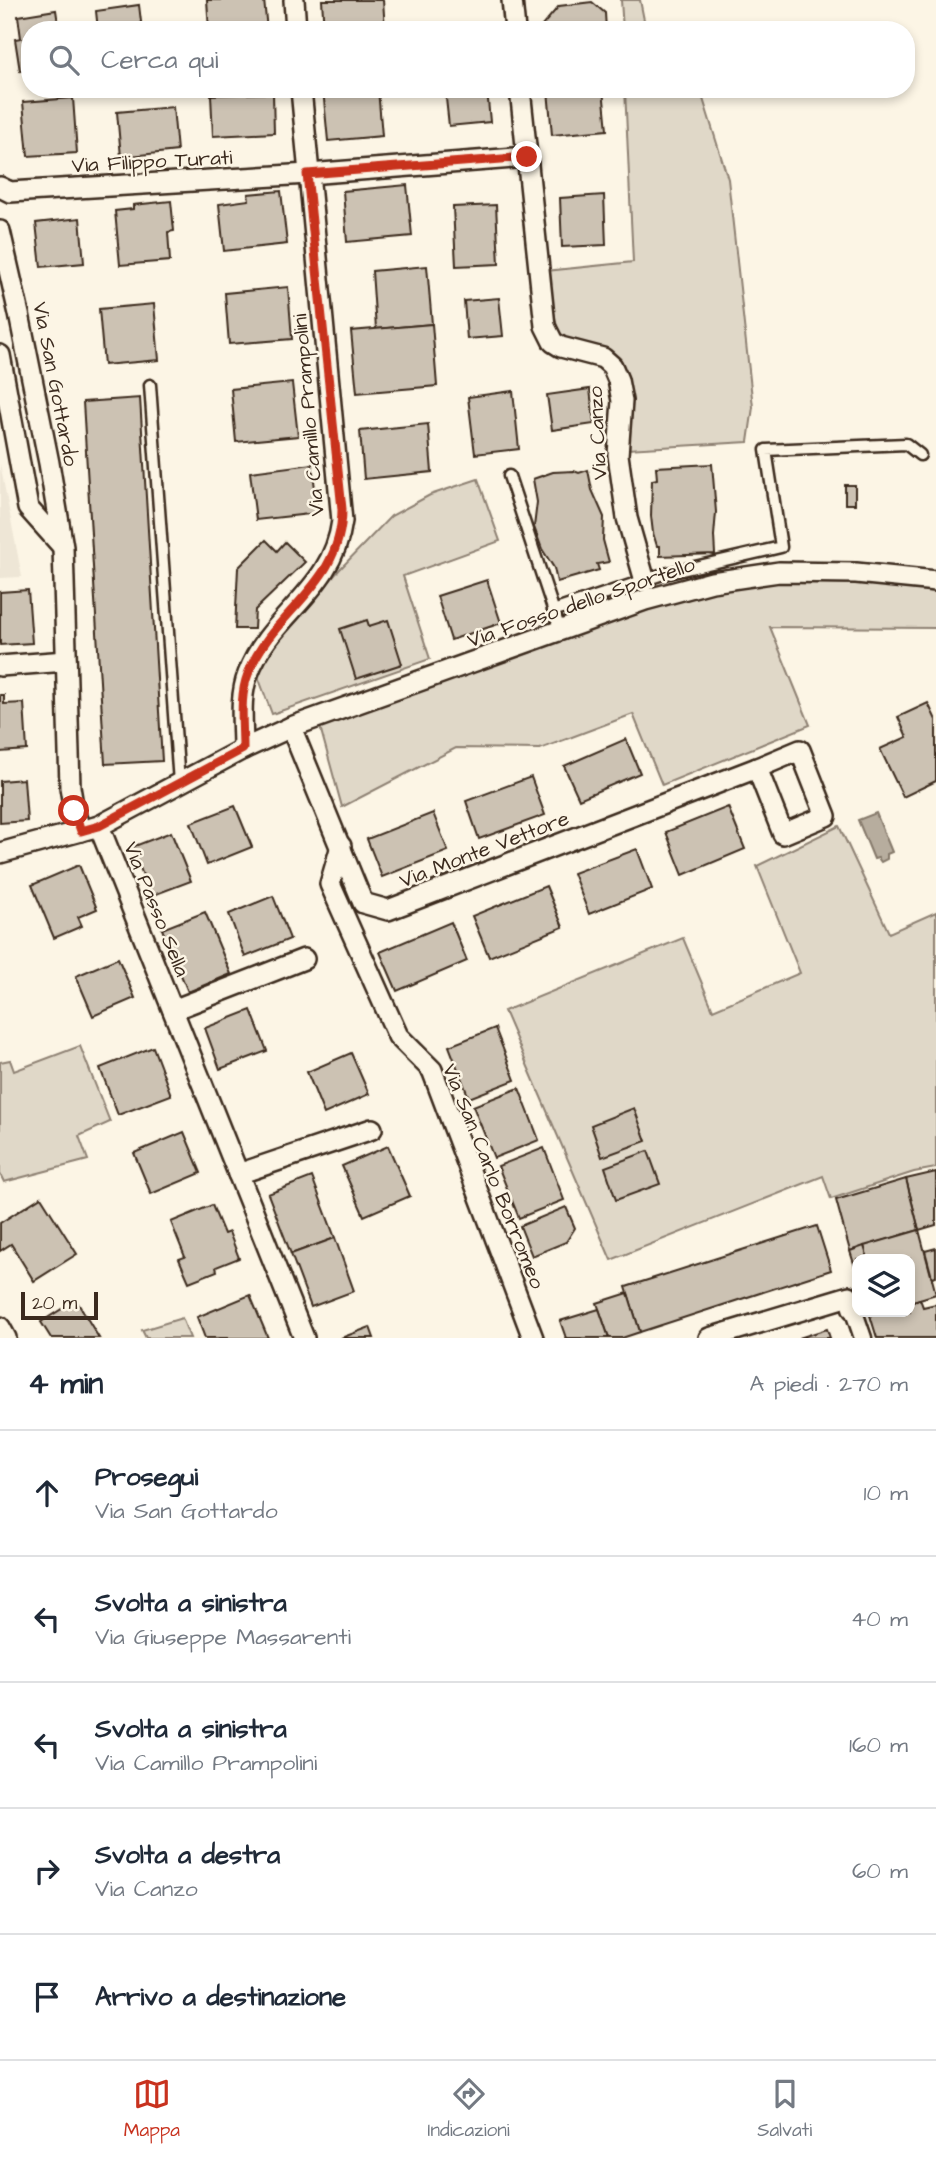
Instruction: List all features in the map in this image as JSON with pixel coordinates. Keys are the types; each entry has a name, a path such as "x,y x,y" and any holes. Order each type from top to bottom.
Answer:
{"street":[{"path":"293,0 295,21"},
{"path":"512,0 513,21"},
{"name":"Via Camillo Prampolini","path":"243,749 243,692 248,673 264,644 323,573 336,547 342,521 302,98"},
{"name":"Via Canzo","path":"521,98 545,326 553,342 561,347 603,358 612,366 618,380 622,401 618,455 627,518 645,580"},
{"path":"307,174 527,157"},
{"name":"Via Filippo Turati","path":"0,187 10,192 307,174"},
{"name":"Via San Gottardo","path":"0,231 49,463 63,547 70,787 74,811 90,828"},
{"path":"0,355 28,508 63,547"},
{"name":"Via Fosso dello Sportello","path":"0,853 90,828 291,727 645,600 712,582 779,572 856,573 936,581"},
{"path":"0,666 66,661"},
{"name":"Via Monte Vettore","path":"291,727 363,902 388,910 757,768"},
{"name":"Via Passo Sella","path":"90,828 173,1010 304,1338"},
{"name":"Via San Carlo Borromeo","path":"341,846 330,884 398,1036 432,1070 533,1338"},
{"name":"Via Passo Sella","path":"173,1010 304,959"},
{"path":"238,1174 372,1129"},
{"path":"709,1338 851,1303 863,1338"},
{"path":"0,1327 6,1338"}],"lane":[{"path":"150,385 179,783"},
{"path":"553,611 645,580 781,547 765,450 906,444 920,456"},
{"path":"509,475 560,631"}],"shaded area":[{"path":"621,0 640,0 644,21 622,21"},
{"path":"625,98 703,98 728,179 753,407 748,442 627,449 627,387 589,346 560,343 546,271 633,262"},
{"path":"0,464 10,515 22,577 0,578"},
{"path":"478,479 500,541 403,576 430,659 272,714 256,671 273,646 340,569 391,516 430,495"},
{"path":"853,579 936,590 936,628 770,627 810,725 662,785 633,714 540,749 456,748 342,807 319,723 522,649 713,587 794,580"},
{"path":"876,813 892,852 881,862 878,858 874,859 858,820"},
{"path":"839,826 889,933 936,912 936,1168 914,1172 831,1199 823,1176 611,1260 504,1011 683,938 713,1010 800,973 757,866"},
{"path":"80,1046 110,1122 79,1136 88,1160 4,1182 0,1174 0,1062 10,1060 14,1071"},
{"path":"182,1318 190,1338 146,1338 142,1330"}],"building":[{"path":"207,0 264,0 266,21 208,21"},
{"path":"322,0 383,0 384,21 323,21"},
{"path":"592,2 605,13 605,21 546,21 559,6"},
{"path":"139,5 141,21 97,21 96,11"},
{"path":"56,10 58,21 21,21 21,38 18,16"},
{"path":"21,38 20,71 15,39"},
{"path":"73,98 77,153 28,156 23,102"},
{"path":"211,98 273,98 274,133 213,136"},
{"path":"324,98 379,98 382,136 328,141"},
{"path":"446,98 488,98 490,122 449,126"},
{"path":"549,98 604,98 607,130 552,135"},
{"path":"173,107 177,151 121,157 117,112"},
{"path":"407,185 412,236 347,242 343,191"},
{"path":"281,191 287,244 224,251 219,204 249,200 248,194"},
{"path":"604,195 606,245 562,247 560,198"},
{"path":"171,201 174,231 168,232 170,261 120,265 115,211 133,209 133,205"},
{"path":"496,205 499,264 456,266 453,207"},
{"path":"80,218 84,263 41,267 36,223"},
{"path":"427,266 432,324 376,329 372,271"},
{"path":"288,287 292,339 229,344 225,293"},
{"path":"499,298 503,336 467,339 464,301"},
{"path":"154,304 159,360 104,365 99,309"},
{"path":"432,324 437,386 357,393 351,331"},
{"path":"292,383 298,436 236,442 231,389"},
{"path":"590,389 594,424 552,430 547,395"},
{"path":"513,391 519,449 475,454 468,397"},
{"path":"140,398 162,761 105,764 83,402"},
{"path":"428,424 432,472 364,479 360,431"},
{"path":"312,464 318,513 256,520 250,472"},
{"path":"712,464 716,512 715,554 660,556 660,546 657,546 653,533 651,516 652,480 657,479 656,467"},
{"path":"588,470 592,490 604,517 603,540 609,562 597,564 599,570 557,582 554,568 542,549 534,527 537,502 533,479 553,472 579,473"},
{"path":"845,485 855,485 855,504 845,504"},
{"path":"266,540 277,551 285,542 305,562 255,610 254,629 235,629 238,568"},
{"path":"487,580 501,623 451,640 437,596"},
{"path":"28,590 32,643 0,645 0,592"},
{"path":"367,620 369,626 388,620 402,664 356,679 340,629"},
{"path":"0,695 4,695 4,704 24,703 27,750 0,752"},
{"path":"928,703 936,720 936,781 903,797 880,749 907,737 898,717"},
{"path":"626,739 640,773 579,799 564,766"},
{"path":"531,777 545,815 479,839 466,801"},
{"path":"24,779 27,821 0,823 0,781"},
{"path":"235,806 252,847 207,865 191,823"},
{"path":"728,807 745,849 683,875 666,832"},
{"path":"433,813 448,851 382,877 367,839"},
{"path":"171,832 191,881 151,896 132,847"},
{"path":"637,849 652,889 589,914 573,873"},
{"path":"79,865 97,909 78,917 82,926 54,938 32,885"},
{"path":"546,886 563,927 489,957 472,916"},
{"path":"273,896 290,939 245,957 229,914"},
{"path":"205,912 231,974 188,992 162,929"},
{"path":"451,922 467,961 397,991 380,952"},
{"path":"118,958 135,998 93,1016 76,976"},
{"path":"251,1010 267,1051 220,1069 205,1028"},
{"path":"495,1028 515,1080 469,1098 449,1046"},
{"path":"153,1047 171,1095 118,1115 100,1068"},
{"path":"351,1053 369,1094 324,1114 307,1072"},
{"path":"519,1088 539,1140 494,1158 473,1106"},
{"path":"634,1108 646,1141 602,1157 591,1125"},
{"path":"184,1132 201,1173 151,1194 134,1153"},
{"path":"388,1146 410,1196 364,1216 342,1166"},
{"path":"544,1148 564,1200 519,1218 498,1166"},
{"path":"648,1151 660,1184 616,1200 605,1167"},
{"path":"936,1172 936,1225 919,1230 906,1179"},
{"path":"312,1177 335,1238 291,1254 268,1194"},
{"path":"906,1179 919,1230 850,1251 836,1200"},
{"path":"41,1197 77,1254 34,1281 11,1244 0,1251 0,1223"},
{"path":"212,1205 224,1234 229,1232 239,1258 216,1267 217,1271 189,1282 179,1259 185,1257 171,1222"},
{"path":"566,1207 575,1228 566,1242 532,1256 520,1226"},
{"path":"817,1226 831,1270 640,1332 626,1287"},
{"path":"919,1230 936,1294 915,1300 915,1254 866,1254 864,1246"},
{"path":"335,1238 354,1291 311,1307 291,1254"},
{"path":"864,1246 866,1254 852,1254 852,1257 850,1251"},
{"path":"936,1248 936,1276 932,1277 925,1251"},
{"path":"628,1293 640,1332 622,1338 609,1338 597,1303"},
{"path":"250,1295 268,1338 205,1338 197,1317"},
{"path":"920,1299 923,1307 936,1304 936,1338 877,1338 871,1317 915,1317 915,1300"},
{"path":"76,1300 99,1338 51,1338 41,1322"},
{"path":"599,1309 609,1338 566,1338 560,1321"},
{"path":"370,1327 374,1338 341,1338"},
{"path":"827,1329 830,1338 799,1338"}],"route":[{"path":"74,811 81,831 99,826 243,749 243,692 253,662 264,644 323,573 336,547 342,509 307,174 527,157"}]}
